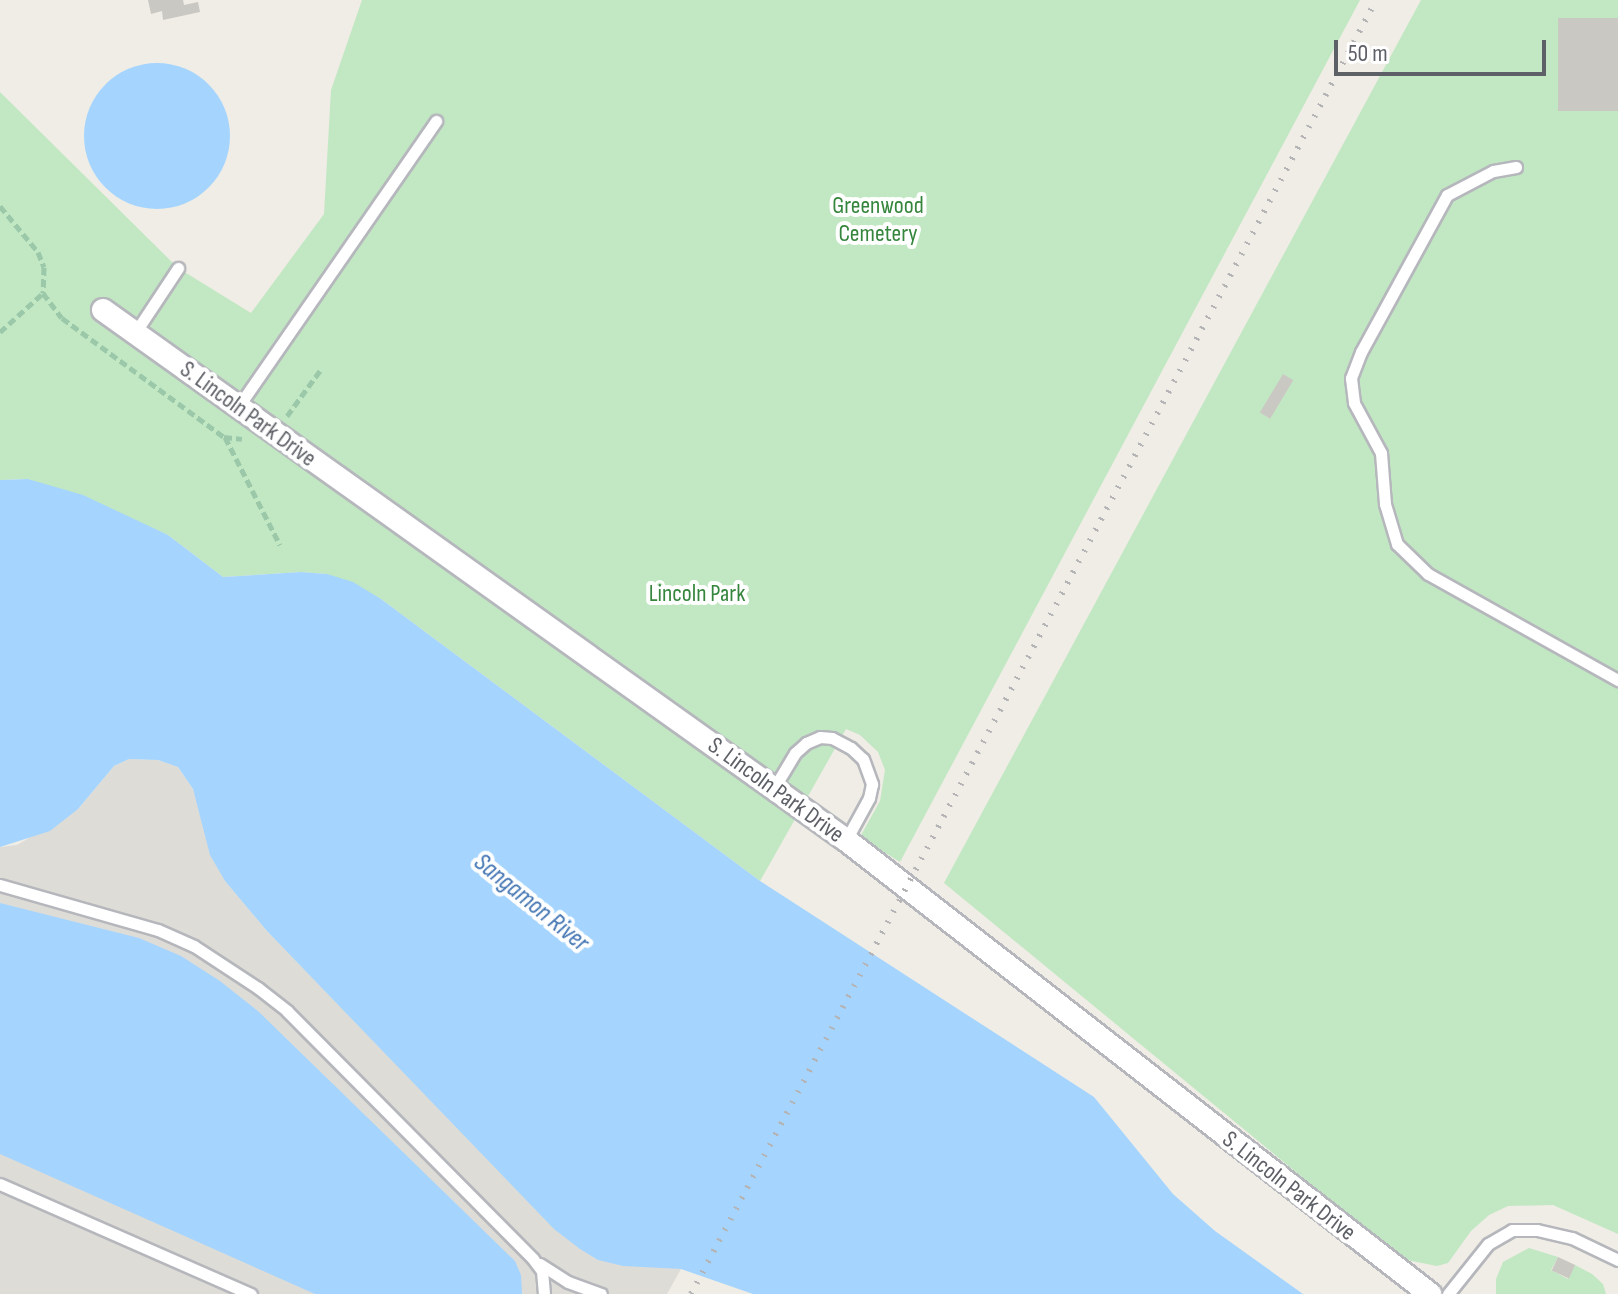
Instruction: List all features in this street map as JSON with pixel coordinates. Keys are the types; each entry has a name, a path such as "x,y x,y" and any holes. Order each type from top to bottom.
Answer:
{"street":[{"name":"S. Lincoln Park Drive","path":"103,310 846,840 1032,988 1430,1294"}],"lane":[{"path":"238,407 436,121"},
{"path":"1516,167 1493,171 1447,195 1361,352 1351,378 1354,403 1381,453 1385,504 1397,544 1428,574 1618,680"},
{"path":"135,333 178,268"},
{"path":"774,788 795,753 806,743 820,737 832,738 851,748 863,759 872,784 869,798 846,840"},
{"path":"0,885 158,930 227,965 287,1011 533,1259 542,1271 544,1294"},
{"path":"0,1184 251,1294"},
{"path":"1448,1294 1488,1244 1512,1230 1537,1230 1572,1238 1618,1260"},
{"path":"533,1259 568,1282 601,1294"}],"path":[{"path":"0,332 43,293"},
{"path":"274,433 322,368"},
{"path":"224,437 280,545"}],"shaded area":[{"path":"129,759 158,760 178,767 193,789 225,881 267,931 405,1073 656,1266 681,1269 667,1294 0,1294 0,847 17,845 78,809 114,766"}],"green space":[{"path":"362,0 1360,0 900,862 860,837 880,801 885,770 878,752 860,735 846,729 760,881 381,599 327,574 301,572 223,577 168,535 28,479 0,480 0,92 178,268 251,313 324,214 331,90"},
{"path":"1421,0 1618,0 1618,1234 1553,1205 1508,1206 1489,1215 1471,1231 1448,1263 1437,1266 1402,1259 944,883"},
{"path":"1529,1248 1558,1257 1551,1270 1568,1279 1575,1265 1592,1274 1603,1284 1606,1294 1496,1294 1496,1279 1503,1262"}],"water":[{"path":"157,63 185,69 209,84 224,108 230,136 224,164 209,188 185,203 157,209 129,203 105,188 90,164 84,136 90,108 105,84 129,69"},
{"name":"Sangamon River","path":"28,479 83,495 168,535 223,577 301,572 327,574 353,582 381,599 760,881 1094,1097 1173,1194 1215,1231 1303,1294 753,1294 681,1269 623,1266 598,1260 580,1249 554,1229 267,931 225,881 210,855 193,789 178,767 158,760 129,759 114,766 78,809 50,831 0,847 0,480"},
{"path":"0,903 139,938 181,956 220,981 259,1012 515,1261 521,1275 522,1294 315,1294 0,1154"}],"building":[{"path":"148,0 183,0 184,5 198,2 200,12 163,20 162,11 151,14"},
{"path":"1558,18 1618,18 1618,111 1558,111"},
{"path":"1283,374 1293,380 1270,419 1260,413"},
{"path":"1558,1257 1575,1265 1569,1279 1552,1271"}],"railway":[{"path":"691,1294 1376,0"}],"park label":[{"name":"Greenwood Cemetery","path":"878,220"},
{"name":"Lincoln Park","path":"697,594"}]}
